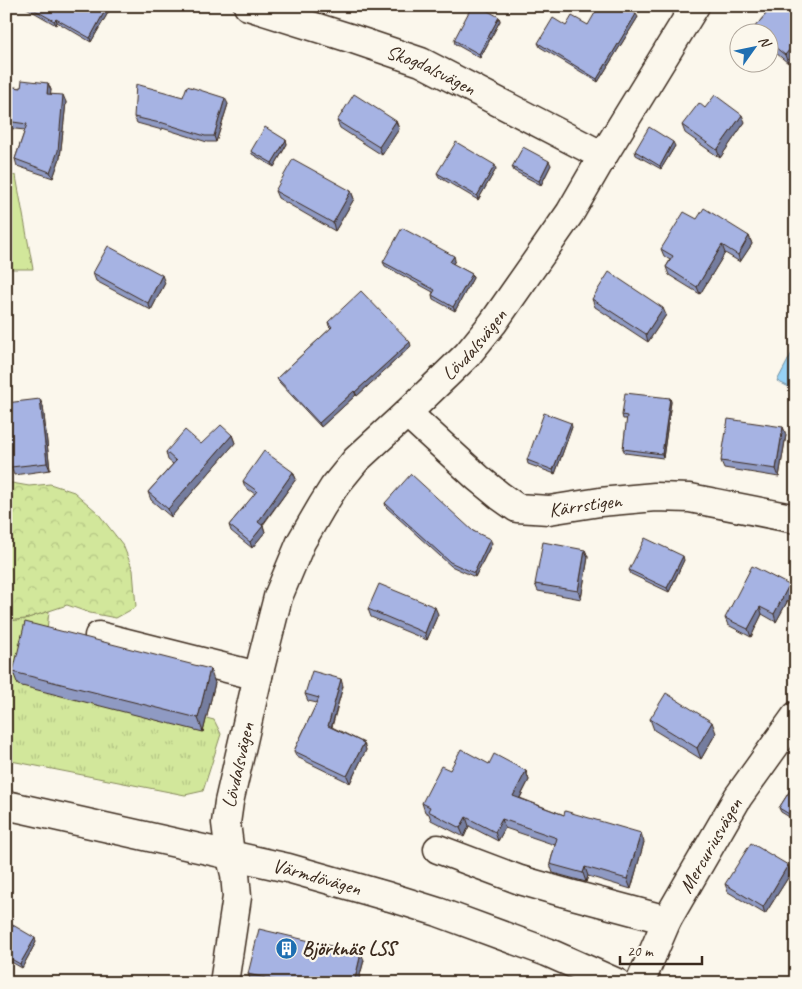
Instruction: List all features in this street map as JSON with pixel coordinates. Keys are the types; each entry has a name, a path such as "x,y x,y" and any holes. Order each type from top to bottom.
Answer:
{"street":[{"name":"Skogdalsvägen","path":"248,6 421,62 603,156"},
{"name":"Lövdalsvägen","path":"224,983 237,897 226,823 238,763 278,596 301,542 334,487 356,460 467,355 494,323 570,212 695,6"},
{"name":"Kärrstigen","path":"407,413 478,478 518,508 549,510 600,502 656,497 690,498 796,520"},
{"path":"99,636 258,676"},
{"name":"Mercuriusvägen","path":"640,983 667,920 738,797 796,716"},
{"name":"Värmdövägen","path":"6,804 288,868 390,897 438,912 547,952 617,983"},
{"path":"438,849 520,880 667,920"}],"green space":[{"path":"6,174 16,176 33,269 6,269"},
{"path":"6,482 29,486 50,484 74,492 97,512 123,545 133,570 136,607 116,618 90,613 67,605 25,619 6,621"},
{"path":"49,611 46,640 206,718 214,720 221,734 203,791 185,795 6,760 8,726 6,705 6,621 25,619"}],"water":[{"path":"794,349 796,351 796,385 793,389 777,381"}],"building":[{"path":"28,6 106,6 107,7 90,38"},
{"path":"472,6 479,6 499,17 479,54 454,40"},
{"path":"599,6 624,6 636,14 597,79 538,43 553,18 566,26 572,16 588,25"},
{"path":"773,6 796,6 796,42 785,55 780,51 780,22 759,22"},
{"path":"22,80 48,83 47,94 63,95 58,151 50,172 15,159 27,124 6,121 6,86 21,88"},
{"path":"136,84 183,97 187,86 225,98 214,136 205,136 160,122 134,117"},
{"path":"354,94 396,121 379,147 337,121"},
{"path":"715,95 742,115 717,150 682,125 699,103 705,108"},
{"path":"265,127 286,140 272,163 251,151"},
{"path":"649,127 673,142 660,166 635,151"},
{"path":"456,142 495,165 477,196 437,173"},
{"path":"523,147 549,161 539,181 512,167"},
{"path":"293,159 351,191 333,223 275,191"},
{"path":"704,208 749,236 738,255 722,245 697,287 666,267 673,256 661,249 684,212 697,219"},
{"path":"402,228 454,256 450,262 472,274 453,307 432,295 435,290 383,262"},
{"path":"108,246 162,275 148,303 93,273"},
{"path":"609,272 663,308 646,334 592,299"},
{"path":"361,291 410,342 319,423 277,378 332,327 328,322"},
{"path":"625,393 670,398 662,454 623,449 627,416 622,415"},
{"path":"40,399 47,463 11,467 6,429 6,403"},
{"path":"544,413 571,423 553,470 527,460"},
{"path":"728,419 783,427 776,469 721,461"},
{"path":"221,425 232,435 168,509 148,492 176,461 166,452 185,430 201,444"},
{"path":"264,451 293,472 258,522 263,526 250,542 229,525 257,491 243,481"},
{"path":"411,474 473,531 490,539 474,573 450,562 385,503"},
{"path":"645,538 683,556 667,588 629,570"},
{"path":"543,542 585,550 578,591 535,584"},
{"path":"752,566 789,585 774,614 760,607 748,629 725,618"},
{"path":"379,584 435,607 425,633 368,609"},
{"path":"25,622 210,669 198,718 13,672"},
{"path":"312,671 341,679 328,726 364,743 347,776 294,751 319,698 305,694"},
{"path":"666,693 712,722 697,748 650,719"},
{"path":"461,749 489,764 494,754 526,771 513,796 564,815 565,811 641,833 627,879 585,867 583,873 550,864 557,838 502,819 495,832 466,817 460,828 428,811 430,807 422,803 441,766 450,770"},
{"path":"796,781 796,818 779,808"},
{"path":"751,843 788,865 763,907 725,884"},
{"path":"6,921 35,938 20,964 6,956"},
{"name":"Björknäs LSS","path":"259,929 361,953 354,983 287,983 248,974"}],"place":[{"name":"Björknäs LSS","path":"286,948"}]}
